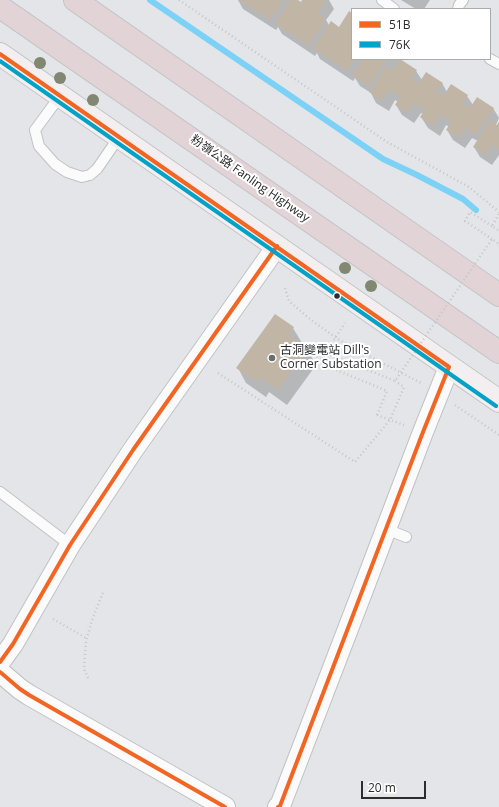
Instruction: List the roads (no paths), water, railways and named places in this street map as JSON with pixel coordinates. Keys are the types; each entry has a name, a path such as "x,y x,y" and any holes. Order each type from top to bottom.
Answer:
{"highway":[{"path":"75,0 499,295"},
{"name":"粉嶺公路 Fanling Highway","path":"0,7 499,352"}],"main road":[{"path":"0,54 499,401"}],"street":[{"path":"0,662 14,644 70,544 138,444 277,246"},
{"path":"278,807 280,806 423,432 450,367"},
{"path":"0,672 29,695 225,807"}],"lane":[{"path":"382,0 393,8"},
{"path":"60,96 35,130 39,146 55,164 67,172 82,176 90,175 98,169 120,137"},
{"path":"0,492 70,544"},
{"path":"386,530 406,537"}],"waterway":[{"path":"150,0 383,159 463,199 476,210"}],"place":[{"name":"古洞變電站 Dill's Corner Substation","path":"272,358"}]}
